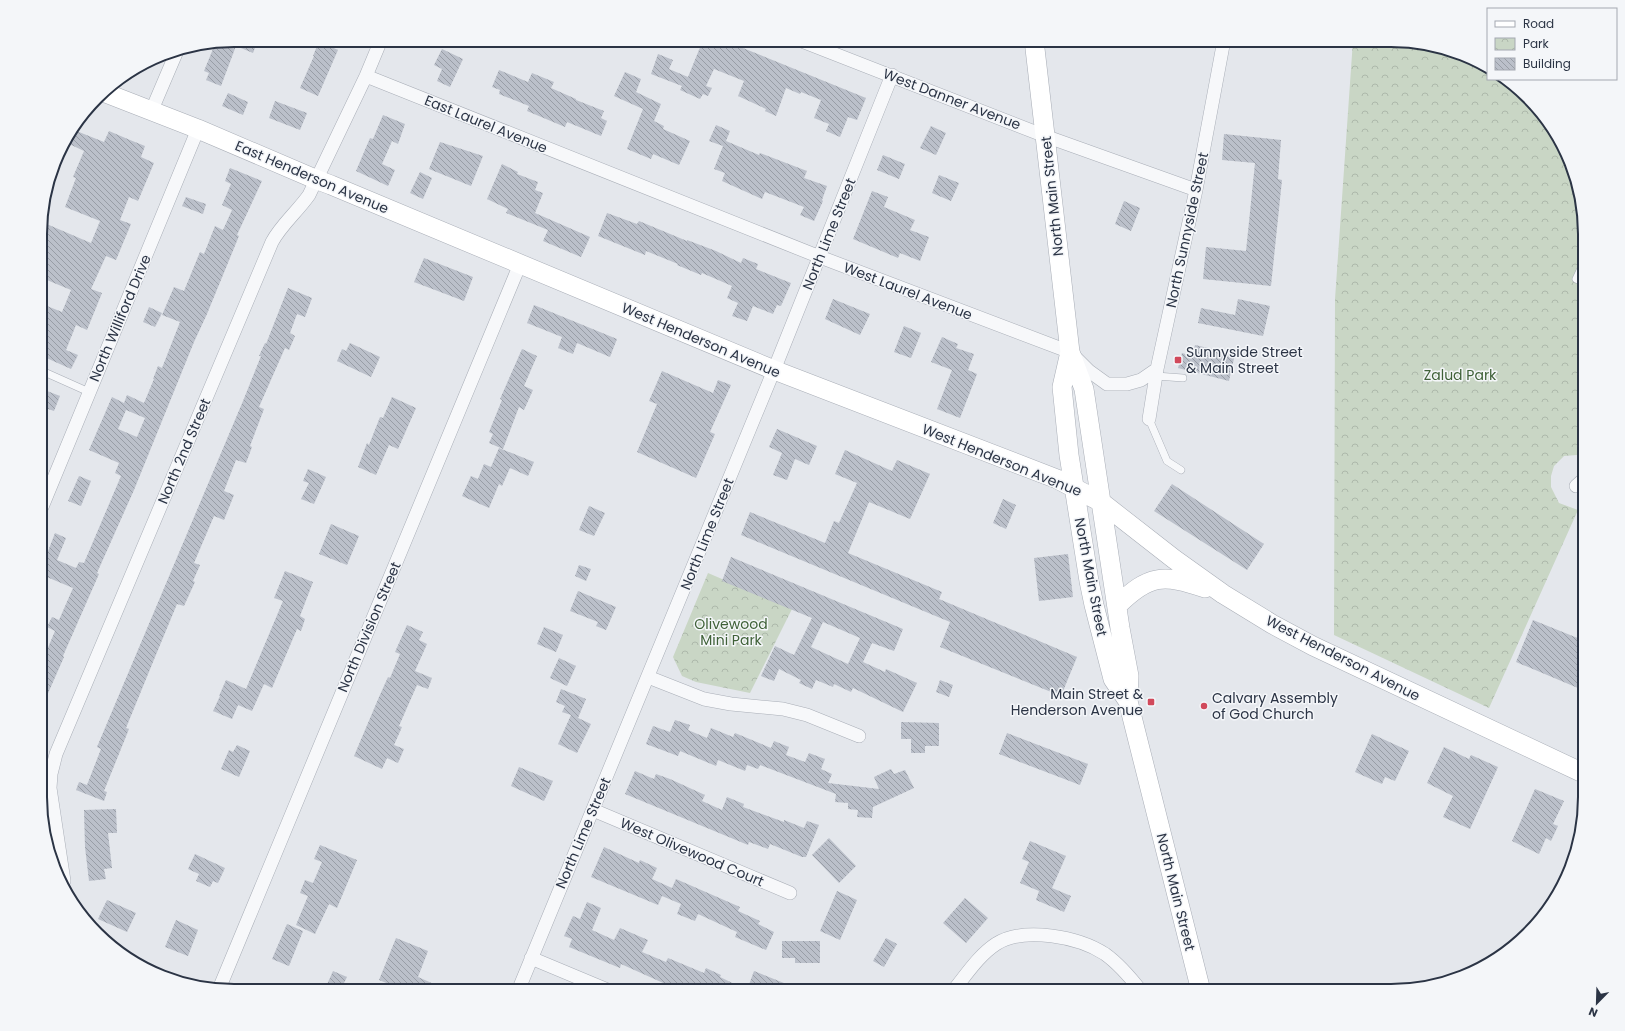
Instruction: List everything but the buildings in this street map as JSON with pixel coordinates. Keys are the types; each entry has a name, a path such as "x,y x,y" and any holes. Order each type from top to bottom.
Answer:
{"main road":[{"name":"North Main Street","path":"1035,47 1070,352 1084,389 1100,502 1129,676 1128,701 1199,984"},
{"name":"East Henderson Avenue","path":"110,95 150,112 198,129 520,264"},
{"name":"West Henderson Avenue","path":"520,264 774,370 924,427 1075,488 1100,502 1174,559 1223,594 1272,624 1313,646 1578,771"},
{"name":"North Main Street","path":"1070,352 1062,387 1069,455 1089,581 1098,625 1113,679 1128,701"},
{"path":"1117,606 1142,584 1169,578 1223,594"}],"street":[{"name":"North 2nd Street","path":"63,871 50,788 51,774 56,754 272,242 278,230 297,211 308,196 366,76 378,47"},
{"name":"West Danner Avenue","path":"818,47 1045,136 1196,190"},
{"name":"North Sunnyside Street","path":"1149,419 1157,372 1196,190 1223,47"},
{"path":"150,112 175,57"},
{"name":"North Lime Street","path":"521,984 774,370 892,75"},
{"name":"East Laurel Avenue","path":"366,76 607,172"},
{"name":"North Williford Drive","path":"47,495 198,129"},
{"name":"West Laurel Avenue","path":"607,172 820,257 1070,352 1089,371 1107,384 1127,384 1141,380 1157,372"},
{"name":"North Division Street","path":"221,984 520,264"},
{"path":"648,677 704,698 731,704 783,709 807,715 859,736"},
{"name":"West Olivewood Court","path":"593,810 790,893"},
{"path":"959,984 984,955 997,944 1024,936 1041,935 1076,941 1104,954 1118,965 1135,984"},
{"path":"531,958 593,984"}],"lane":[{"path":"1157,372 1183,378"},
{"path":"47,373 89,392"},
{"path":"1149,419 1167,461 1181,470"}],"green space":[{"name":"Zalud Park","path":"1353,47 1403,47 1439,53 1473,66 1487,74 1487,80 1496,80 1505,86 1523,102 1546,130 1559,152 1572,186 1578,222 1578,454 1564,456 1554,466 1551,476 1551,487 1559,503 1578,510 1489,708 1334,635 1335,299"},
{"name":"Olivewood Mini Park","path":"708,573 792,609 750,693 696,682 682,676 673,657"}],"place":[{"name":"Sunnyside Street & Main Street","path":"1178,360"},
{"name":"Main Street & Henderson Avenue","path":"1151,702"},
{"name":"Calvary Assembly of God Church","path":"1204,706"}]}
